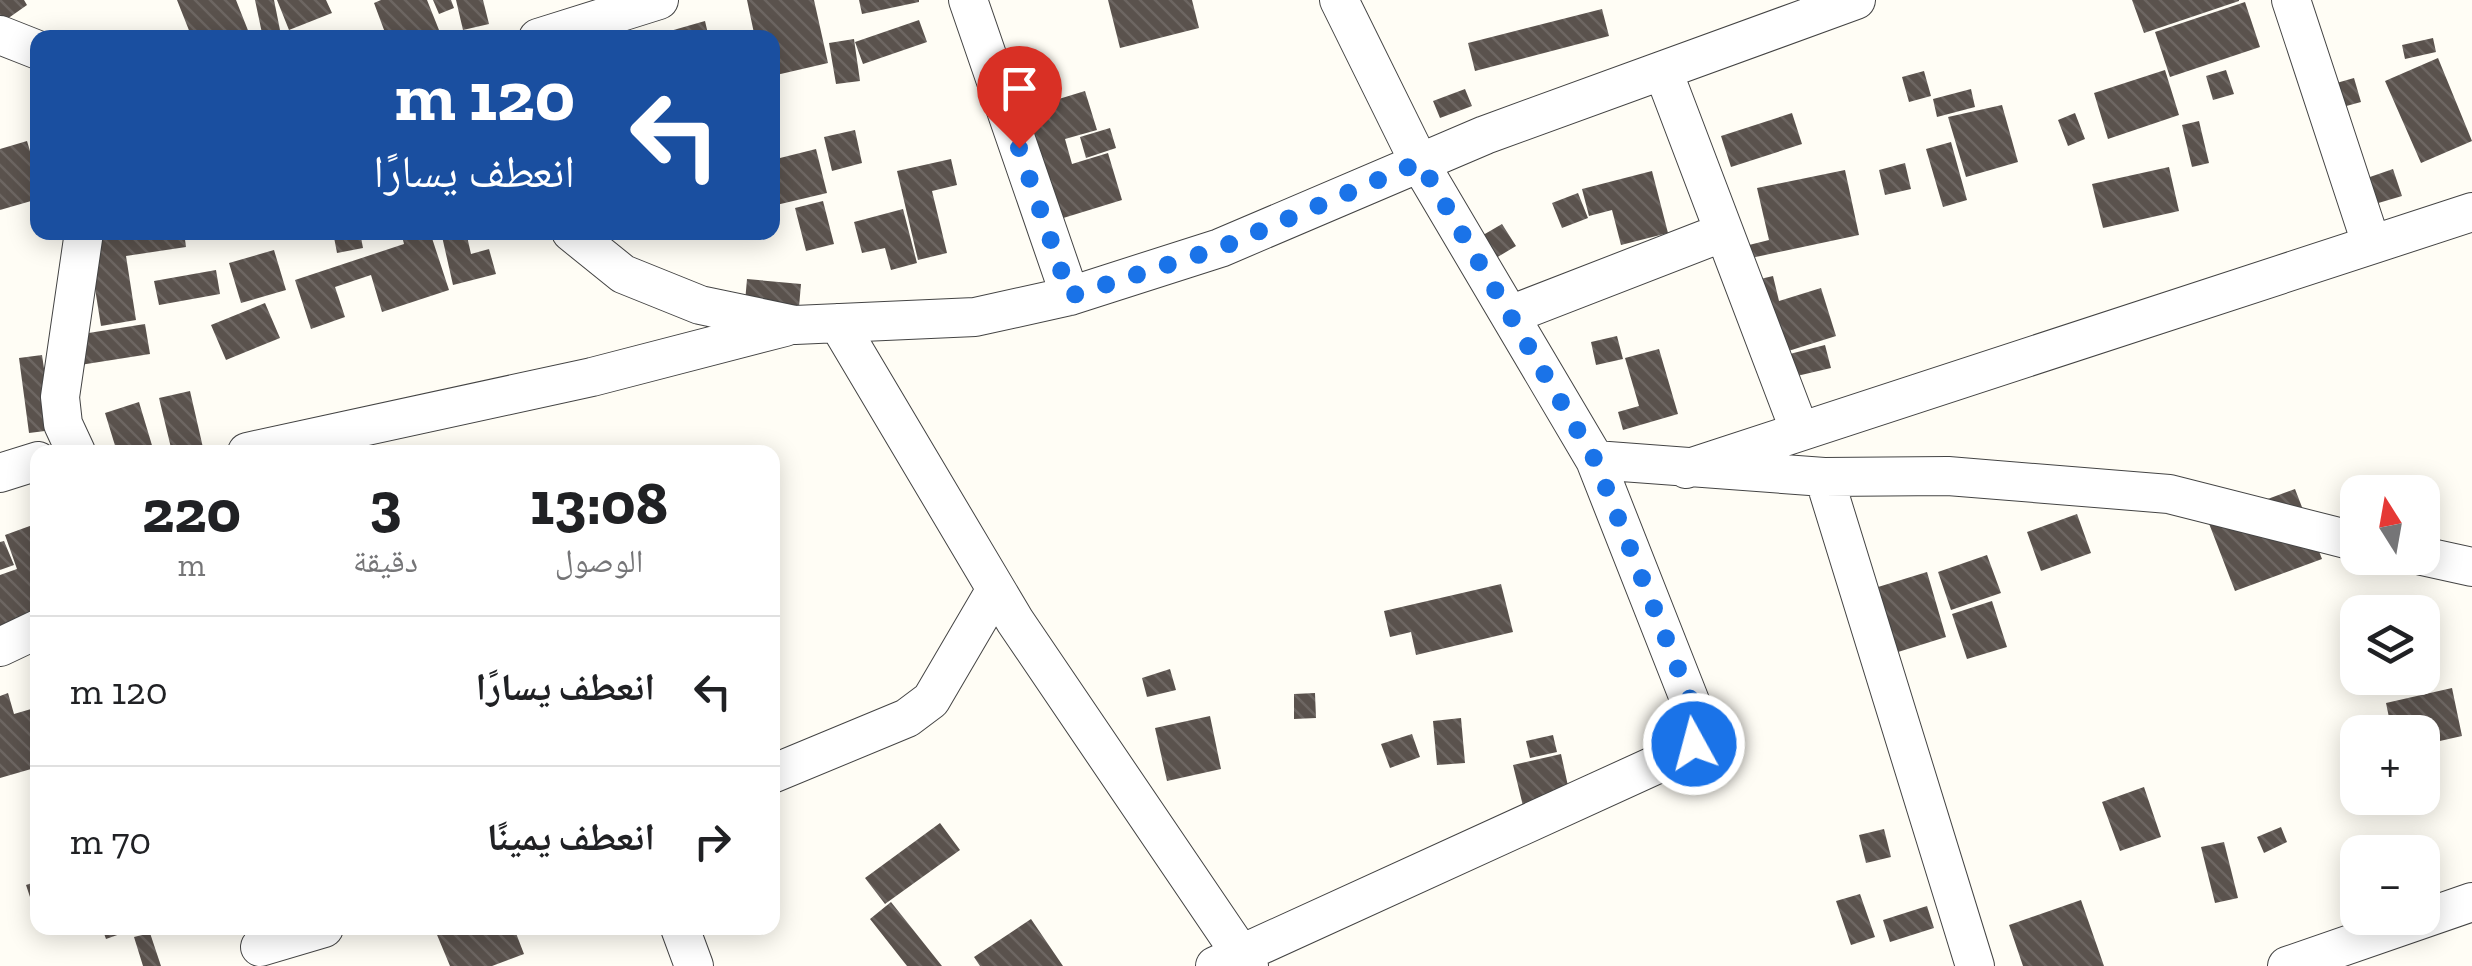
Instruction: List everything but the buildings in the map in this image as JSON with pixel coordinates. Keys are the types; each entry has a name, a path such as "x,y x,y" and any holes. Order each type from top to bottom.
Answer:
{"street":[{"path":"563,30 659,0"},
{"path":"968,0 1070,296"},
{"path":"838,323 996,589 1235,961 1694,744 1700,724 1595,460 1420,162 1339,0"},
{"path":"278,445 592,376 794,325 975,317 1070,296 1220,248 1420,162 1856,0"},
{"path":"2291,0 2371,242"},
{"path":"0,34 30,47"},
{"path":"1663,71 1799,429"},
{"path":"1686,468 2472,212"},
{"path":"1510,314 1724,232"},
{"path":"60,445 60,397 83,240"},
{"path":"581,240 623,274 700,306 794,325"},
{"path":"1595,460 1824,477 1948,476 2169,494 2340,537"},
{"path":"0,473 30,463"},
{"path":"1824,477 1975,966"},
{"path":"2440,560 2472,566"},
{"path":"780,771 907,718 931,700 996,589"},
{"path":"0,647 30,633"},
{"path":"2287,966 2472,902"},
{"path":"260,947 300,935"},
{"path":"683,935 694,966"}],"route":[{"path":"1019,148 1070,296 1220,248 1420,162 1595,460 1700,724 1694,744"}]}
